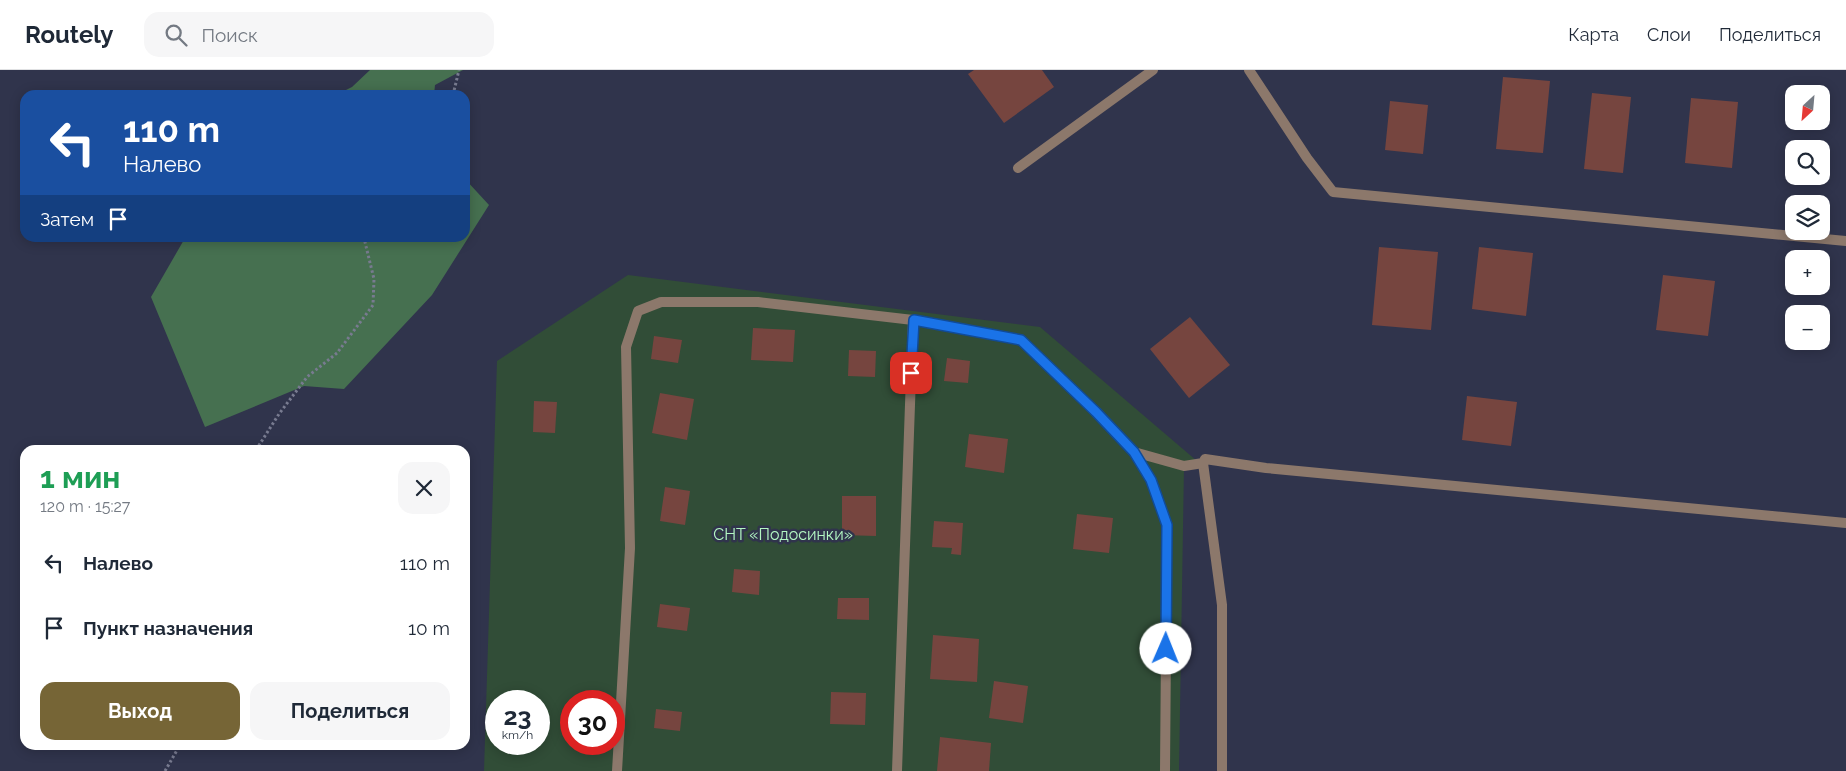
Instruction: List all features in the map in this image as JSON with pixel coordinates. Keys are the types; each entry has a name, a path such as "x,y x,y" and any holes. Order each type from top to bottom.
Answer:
{"street":[{"path":"1018,168 1153,70"},
{"path":"1250,70 1307,158 1333,192 1846,241"},
{"path":"617,771 630,548 626,347 638,312 661,302 758,302 914,320 1021,340 1096,412 1134,452 1151,480 1167,525 1165,771"},
{"path":"897,771 914,320"},
{"path":"1134,452 1184,466 1203,463 1205,459 1266,468 1846,523"},
{"path":"1203,463 1222,605 1222,771"}],"path":[{"path":"453,90 459,70"},
{"path":"259,445 279,414 307,377 337,353 373,305 374,279 365,242"},
{"path":"165,771 177,750"}],"green space":[{"path":"370,70 463,70 435,85 434,90 346,90 352,87"},
{"path":"470,184 489,205 470,235"},
{"path":"183,242 466,242 432,295 344,389 304,386 205,427 151,297"},
{"name":"СНТ «Подосинки»","path":"628,275 1040,327 1204,467 1184,467 1179,771 484,771 485,739 485,755 550,755 550,690 487,690 497,361"}],"building":[{"path":"974,70 1042,70 1054,87 1004,123 968,74"},
{"path":"1503,77 1550,81 1543,153 1496,149"},
{"path":"1592,93 1631,97 1623,173 1584,169"},
{"path":"1691,98 1738,102 1732,168 1685,163"},
{"path":"1390,101 1428,105 1423,154 1385,150"},
{"path":"1379,247 1438,252 1431,330 1372,325"},
{"path":"1479,247 1533,253 1526,316 1472,309"},
{"path":"1663,275 1715,281 1708,336 1656,330"},
{"path":"1190,317 1230,365 1189,398 1150,349"},
{"path":"753,328 795,330 793,362 751,360"},
{"path":"654,336 682,340 678,363 651,359"},
{"path":"849,350 876,351 875,377 848,376"},
{"path":"947,358 970,361 968,383 944,381"},
{"path":"660,393 694,399 687,440 652,433"},
{"path":"1467,396 1517,402 1511,446 1462,440"},
{"path":"534,401 557,402 555,433 533,432"},
{"path":"969,434 1008,439 1004,473 965,467"},
{"path":"665,487 690,491 685,525 660,521"},
{"path":"842,496 876,496 876,536 842,535"},
{"path":"1077,514 1113,518 1109,553 1073,549"},
{"path":"934,521 963,523 961,555 951,554 952,548 932,547"},
{"path":"734,569 760,571 759,595 732,592"},
{"path":"838,598 869,598 869,620 837,619"},
{"path":"660,604 690,608 687,631 657,627"},
{"path":"933,635 979,639 977,682 930,679"},
{"path":"994,681 1028,686 1023,723 989,718"},
{"path":"831,692 866,693 865,725 830,724"},
{"path":"656,709 682,712 680,731 654,728"},
{"path":"940,737 991,743 989,771 937,771"}],"route":[{"path":"911,373 914,320 1021,340 1096,412 1134,452 1151,480 1167,525 1166,649"}]}
